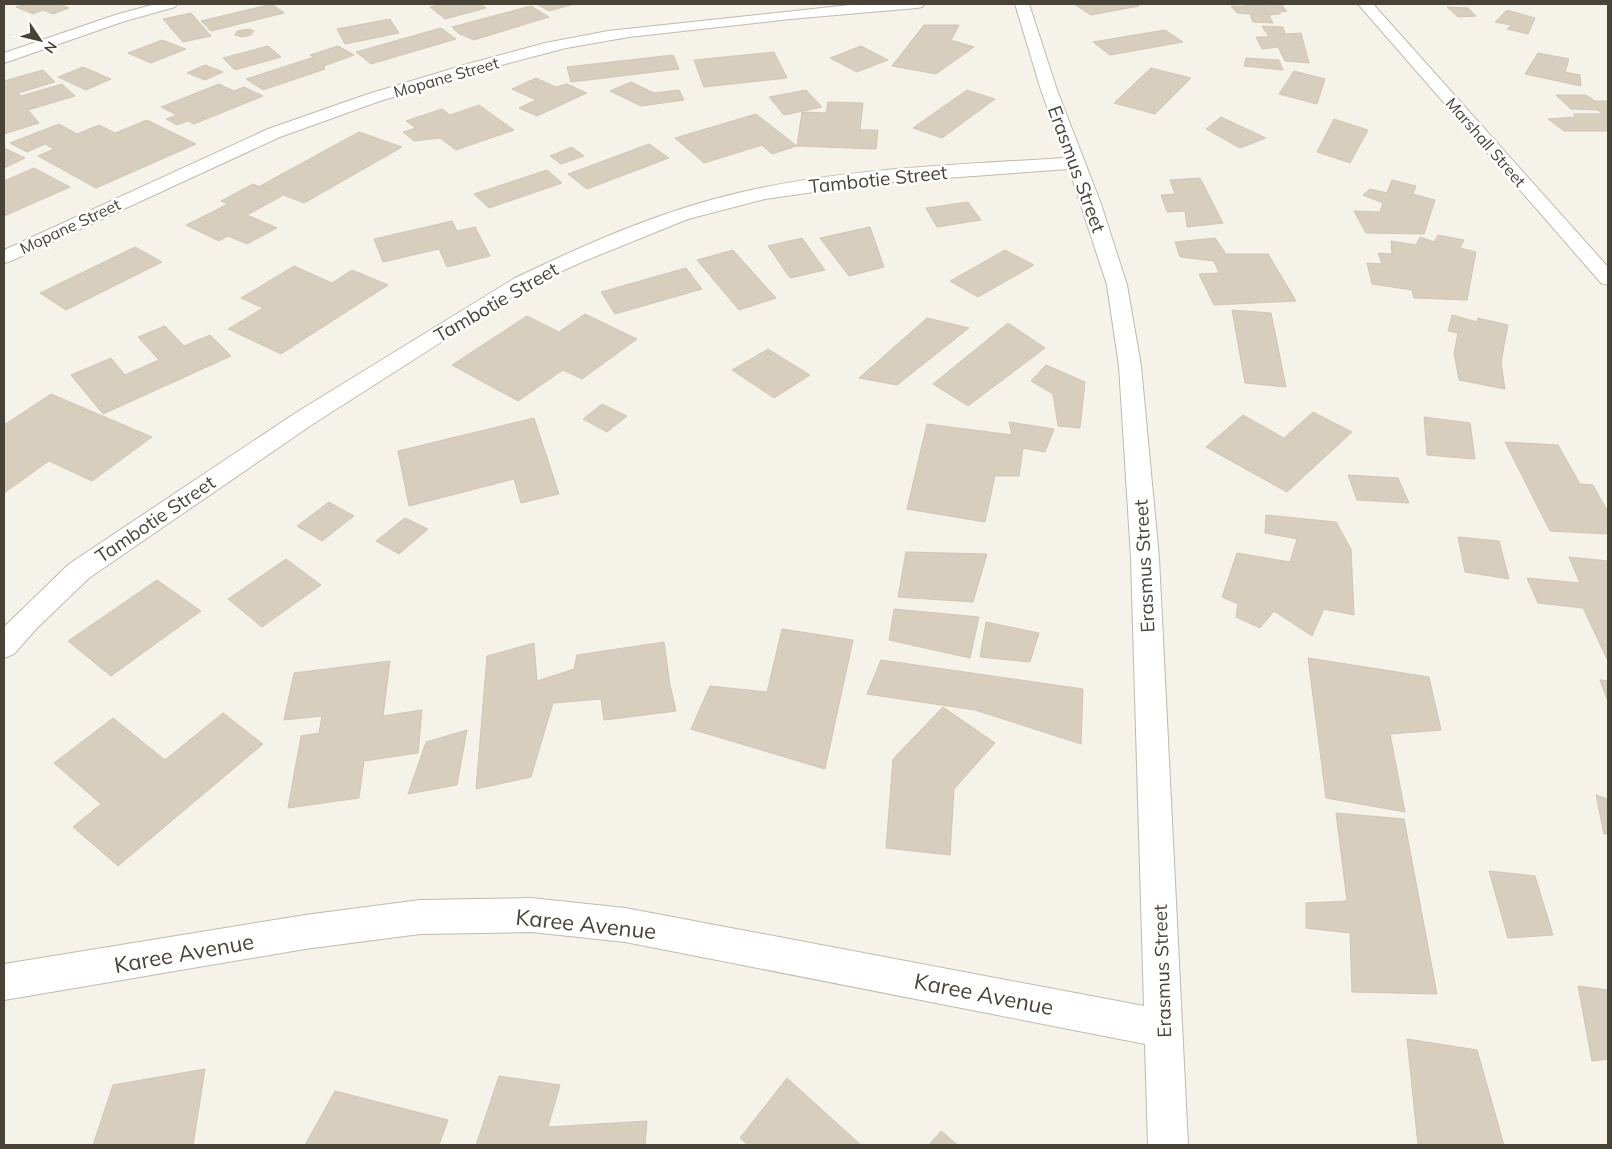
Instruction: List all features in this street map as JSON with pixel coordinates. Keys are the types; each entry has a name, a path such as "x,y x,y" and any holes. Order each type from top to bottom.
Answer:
{"street":[{"path":"4,58 120,18 170,4"},
{"name":"Mopane Street","path":"4,257 274,133 410,87 546,48 682,26 793,14 917,4"},
{"name":"Erasmus Street","path":"1022,4 1049,90 1091,204 1117,285 1130,366 1145,558 1168,1145"},
{"name":"Marshall Street","path":"1365,4 1608,279"},
{"name":"Tambotie Street","path":"4,646 27,620 78,571 305,418 522,282 560,264 617,239 681,216 769,192 895,176 1075,163"},
{"name":"Karee Avenue","path":"4,982 305,932 420,917 531,915 625,925 1164,1029"}],"building":[{"path":"27,4 60,4 69,8 53,14 43,10 33,14 16,7"},
{"path":"272,4 284,13 211,31 201,21"},
{"path":"443,4 480,4 486,8 445,19 430,7"},
{"path":"537,4 574,4 549,11"},
{"path":"1074,4 1135,4 1139,6 1091,15"},
{"path":"1242,4 1282,5 1287,11 1269,15 1273,23 1253,22 1250,14 1237,13 1231,6 1246,7"},
{"path":"531,6 549,17 474,40 458,33 452,27"},
{"path":"1447,7 1468,8 1476,16 1458,17"},
{"path":"1507,10 1535,18 1528,34 1507,29 1511,25 1495,22"},
{"path":"191,13 211,36 183,42 163,19"},
{"path":"390,19 399,33 345,44 337,29"},
{"path":"924,25 959,25 951,40 974,47 936,74 892,66"},
{"path":"1262,26 1283,27 1285,34 1301,33 1309,63 1285,61 1278,47 1262,49 1256,37 1269,37"},
{"path":"441,28 456,39 371,64 356,52"},
{"path":"249,29 254,31 251,35 242,37 235,35 237,31"},
{"path":"1165,30 1183,42 1110,55 1093,42"},
{"path":"162,40 186,49 151,63 128,53"},
{"path":"268,46 281,57 235,70 223,58"},
{"path":"338,46 354,55 324,66 325,69 263,90 246,79 314,57 310,55"},
{"path":"861,46 888,60 857,72 830,58"},
{"path":"774,52 787,78 704,87 694,60"},
{"path":"1538,53 1569,59 1565,72 1580,75 1581,86 1525,74"},
{"path":"673,55 679,69 571,82 567,67"},
{"path":"1246,58 1279,60 1283,70 1244,66"},
{"path":"205,65 223,72 205,80 187,73"},
{"path":"83,67 111,79 86,90 58,77"},
{"path":"1151,68 1191,78 1155,114 1114,103"},
{"path":"43,70 55,82 18,93 21,96 62,84 75,96 28,110 39,123 4,134 4,81"},
{"path":"1294,71 1325,79 1317,104 1279,94"},
{"path":"536,78 556,87 567,84 587,93 537,116 519,108 536,100 512,89"},
{"path":"631,82 654,93 679,90 684,100 641,106 610,91"},
{"path":"219,84 234,91 244,87 263,96 194,124 188,121 177,125 166,119 177,115 161,107"},
{"path":"806,90 822,107 784,115 769,97"},
{"path":"967,90 995,99 942,138 913,128"},
{"path":"1556,95 1586,95 1595,101 1608,101 1608,131 1564,131 1548,119 1576,117 1573,114 1602,114 1598,110 1571,109"},
{"path":"828,102 863,103 860,130 878,130 876,149 797,146 802,112 826,113"},
{"path":"479,105 514,130 456,150 440,138 414,141 403,132 416,128 406,121 442,109 450,115"},
{"path":"756,114 797,146 772,154 762,145 704,163 675,138"},
{"path":"1221,117 1266,138 1240,148 1206,129"},
{"path":"1334,119 1368,130 1350,163 1317,152"},
{"path":"147,120 196,144 96,188 38,156 54,149 45,144 27,152 10,143 59,124 77,134 99,125 115,133"},
{"path":"359,132 402,147 304,203 260,186"},
{"path":"649,144 669,158 587,189 568,174"},
{"path":"572,147 584,156 561,164 550,156"},
{"path":"4,148 25,158 4,168"},
{"path":"34,168 70,187 4,216 4,181"},
{"path":"547,170 562,183 489,208 474,194"},
{"path":"1200,178 1223,223 1187,227 1185,211 1167,212 1161,195 1175,194 1170,180"},
{"path":"1392,180 1416,186 1413,194 1435,200 1424,234 1366,233 1354,211 1380,212 1383,203 1363,195 1370,189 1387,193"},
{"path":"253,184 282,196 247,215 277,228 247,244 228,236 219,241 186,225 228,204 221,201"},
{"path":"968,202 981,220 937,227 926,208"},
{"path":"452,221 457,231 475,227 490,256 447,267 439,249 383,262 374,239"},
{"path":"870,227 884,267 849,276 820,238"},
{"path":"1438,235 1464,240 1460,248 1476,252 1467,300 1414,298 1412,290 1372,284 1367,263 1382,264 1378,253 1392,254 1391,241 1416,245 1420,237 1434,242"},
{"path":"802,238 825,270 790,278 768,246"},
{"path":"1215,238 1226,254 1268,254 1296,301 1214,305 1199,274 1219,273 1214,261 1180,257 1175,242"},
{"path":"135,247 162,262 66,310 40,293"},
{"path":"733,250 776,298 739,310 697,260"},
{"path":"1005,250 1034,265 978,297 950,281"},
{"path":"294,266 332,283 352,270 388,285 281,354 228,329 263,308 241,298"},
{"path":"686,268 702,289 615,314 601,292"},
{"path":"1232,310 1271,313 1286,387 1245,383"},
{"path":"585,314 637,339 582,379 563,370 518,401 452,365 527,316 559,332"},
{"path":"1452,315 1477,322 1478,318 1508,325 1501,362 1505,389 1459,380 1454,353 1458,333 1448,331"},
{"path":"927,318 969,328 897,385 859,378"},
{"path":"1008,323 1045,348 968,406 933,384"},
{"path":"165,326 184,346 210,335 231,356 103,414 71,375 111,358 125,375 159,360 138,337"},
{"path":"768,349 810,375 774,398 732,370"},
{"path":"1046,365 1085,382 1080,428 1058,426 1053,394 1031,381"},
{"path":"51,394 152,437 92,481 49,461 4,493 4,425"},
{"path":"602,404 627,416 607,432 583,419"},
{"path":"1313,412 1352,432 1287,492 1206,447 1243,415 1284,438"},
{"path":"1424,417 1470,423 1475,459 1427,455"},
{"path":"534,418 559,494 521,503 514,479 409,506 398,451"},
{"path":"1009,422 1054,429 1045,452 1023,448 1019,476 995,476 985,522 907,509 927,424 1012,435"},
{"path":"1505,442 1558,445 1580,484 1593,485 1608,512 1608,534 1550,531"},
{"path":"1348,475 1398,478 1409,503 1357,500"},
{"path":"329,502 354,516 322,541 297,526"},
{"path":"1266,515 1336,522 1351,549 1354,615 1324,609 1312,636 1274,611 1260,628 1236,617 1238,604 1222,597 1237,553 1290,562 1297,539 1265,533"},
{"path":"405,518 428,529 399,554 376,541"},
{"path":"1458,537 1499,541 1509,579 1465,572"},
{"path":"906,552 987,554 973,602 898,597"},
{"path":"1569,557 1608,561 1608,661 1583,608 1538,603 1527,578 1580,583"},
{"path":"286,559 321,585 262,627 228,599"},
{"path":"157,580 201,611 111,676 68,641"},
{"path":"894,609 979,617 970,658 889,640"},
{"path":"986,622 1039,633 1030,662 980,657"},
{"path":"782,629 853,640 825,769 691,729 710,686 767,692"},
{"path":"664,642 676,711 604,720 601,699 553,703 531,777 476,789 487,656 534,643 537,681 574,669 577,655"},
{"path":"1308,658 1429,677 1441,730 1390,734 1405,812 1326,798"},
{"path":"881,660 1083,689 1081,744 975,710 867,694"},
{"path":"390,661 383,716 422,710 418,753 364,761 359,798 288,808 301,736 319,733 322,716 284,720 294,673"},
{"path":"1600,680 1608,681 1608,702"},
{"path":"943,707 995,743 954,789 950,855 886,848 893,759"},
{"path":"223,713 263,744 118,866 73,827 101,804 54,763 113,718 165,760"},
{"path":"467,730 457,785 408,794 426,742"},
{"path":"1596,795 1608,799 1608,834 1604,834"},
{"path":"1336,813 1404,819 1437,994 1352,992 1350,933 1306,928 1306,903 1347,901"},
{"path":"1489,871 1535,876 1553,935 1508,938"},
{"path":"1578,986 1608,990 1608,1059 1592,1061"},
{"path":"1407,1039 1477,1050 1504,1145 1418,1145"},
{"path":"205,1069 193,1145 93,1145 113,1085"},
{"path":"499,1076 560,1085 548,1127 647,1121 645,1145 476,1145"},
{"path":"787,1078 861,1145 748,1145 740,1138"},
{"path":"335,1091 448,1120 439,1145 305,1145"},
{"path":"941,1131 958,1145 929,1145"}]}
